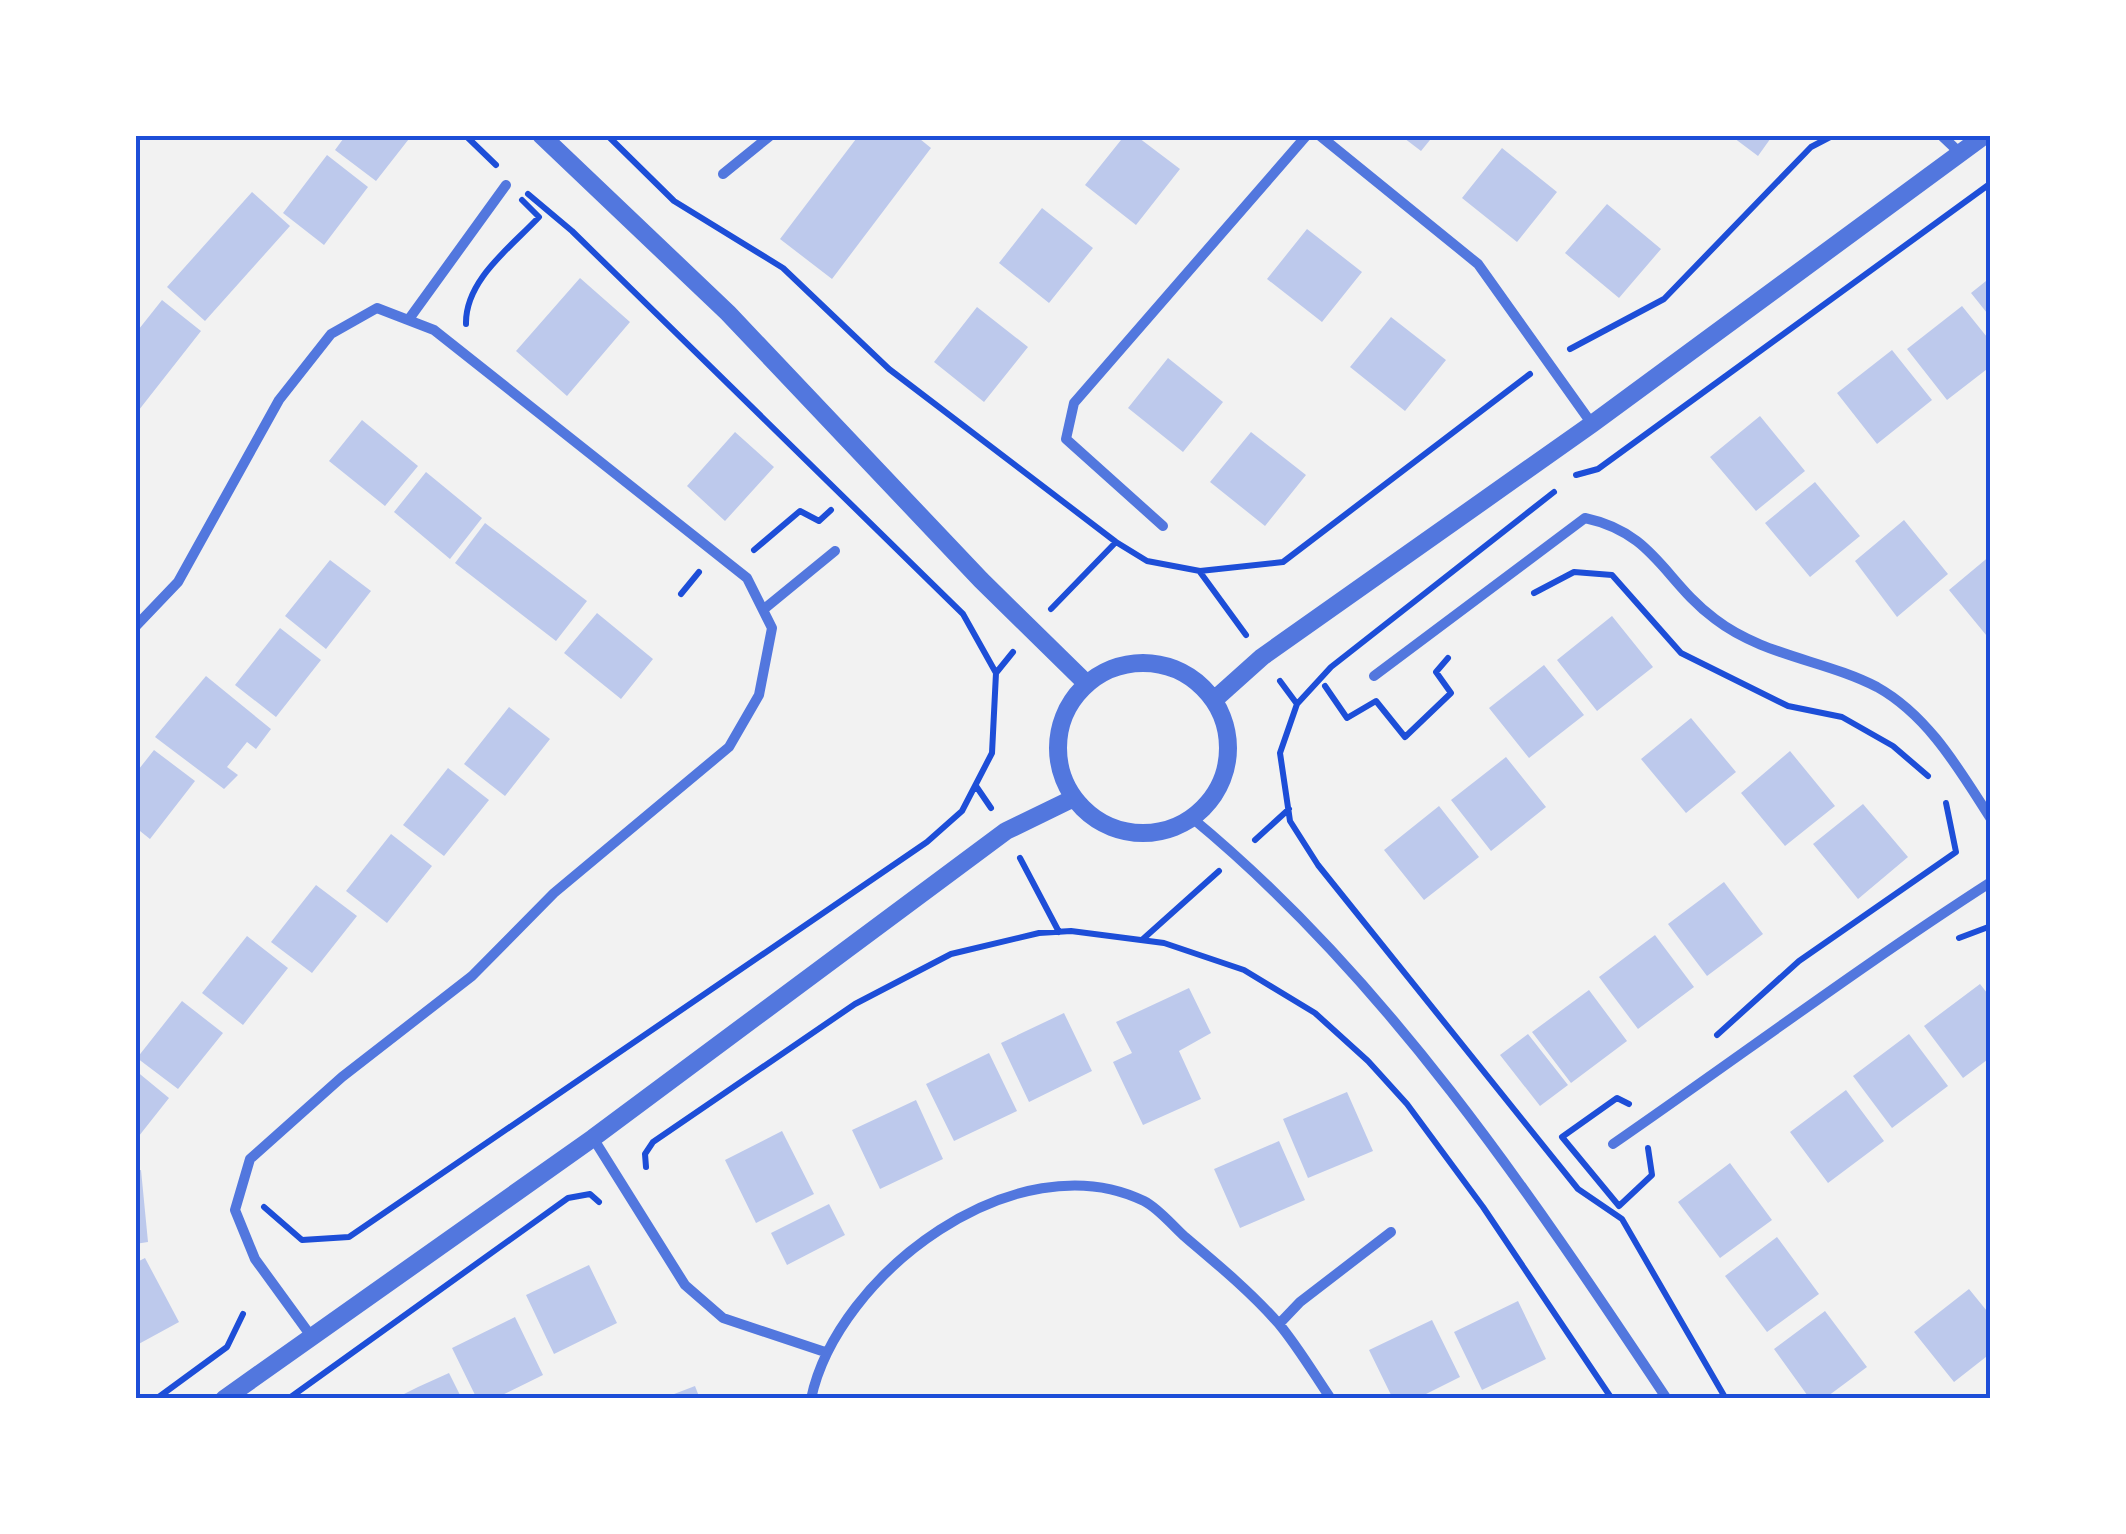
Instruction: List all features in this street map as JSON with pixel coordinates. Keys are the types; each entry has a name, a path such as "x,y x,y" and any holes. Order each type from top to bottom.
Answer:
{"street":[{"path":"541,135 728,314 981,580 1086,683"},
{"path":"723,174 771,135"},
{"path":"1163,526 1066,439 1074,403 1307,135"},
{"path":"1319,135 1478,264 1592,424"},
{"path":"1941,135 1960,153"},
{"path":"1214,700 1262,657 1592,424 1985,135"},
{"path":"408,318 506,186"},
{"path":"135,626 178,582 279,400 331,334 377,308 434,330 747,578 772,628 759,695 729,747 554,893 472,976 342,1077 250,1159 236,1210 255,1259 312,1336"},
{"path":"1374,676 1585,518 1617,525 1646,548 1715,619 1786,656 1878,688 1940,740 1991,819"},
{"path":"763,610 835,550"},
{"path":"1140,662 1168,666 1194,679 1214,700 1225,724 1228,750 1218,788 1192,818 1156,831 1116,829 1093,817 1074,798 1062,776 1060,726 1070,702 1086,683 1111,668 1140,662"},
{"path":"224,1399 593,1138 1006,831 1074,798"},
{"path":"1192,818 1286,900 1406,1035 1563,1244 1668,1399"},
{"path":"1613,1144 1713,1077 1871,959 1991,882"},
{"path":"593,1138 685,1285 722,1318 825,1352"},
{"path":"811,1399 825,1352 862,1296 932,1234 1003,1196 1075,1184 1144,1201 1279,1324 1331,1399"},
{"path":"1279,1324 1300,1302 1390,1232"}],"path":[{"path":"607,135 674,201 783,268 889,369 1116,542 1147,561 1200,571 1283,562 1548,361 1664,299 1812,146 1834,135"},
{"path":"1726,1399 1622,1220 1578,1189 1318,865 1290,821 1280,752 1297,704 1331,667 1576,475 1598,469 1991,183"},
{"path":"471,333 466,323 466,304 479,282 538,216 506,186"},
{"path":"742,545 755,550 800,511 819,521 831,510"},
{"path":"1528,597 1574,572 1612,575 1681,653 1788,706 1842,716 1892,746 1936,783"},
{"path":"1325,686 1347,718 1376,701 1405,736 1445,702 1450,693 1436,672 1460,648"},
{"path":"1714,1038 1799,961 1956,852 1942,795"},
{"path":"1954,939 1991,926"},
{"path":"646,1170 645,1154 653,1142 854,1004 951,954 1039,933 1071,931 1164,943 1244,970 1315,1013 1368,1061 1407,1104 1483,1207 1612,1399"},
{"path":"1644,1094 1631,1105 1617,1098 1562,1137 1619,1206 1652,1175 1648,1145"},
{"path":"288,1399 568,1198 590,1194 600,1202"},
{"path":"260,1204 302,1240"},
{"path":"156,1399 227,1347 243,1314"}],"building":[{"path":"346,135 412,135 376,181 335,150"},
{"path":"859,135 915,135 931,148 832,279 780,239"},
{"path":"1125,135 1135,135 1180,169 1136,225 1085,185"},
{"path":"1400,135 1434,135 1421,151"},
{"path":"1730,135 1773,135 1758,156"},
{"path":"1502,148 1557,192 1517,242 1462,198"},
{"path":"327,155 368,187 324,245 283,213"},
{"path":"252,192 290,226 205,321 167,287"},
{"path":"1607,204 1661,249 1619,298 1565,253"},
{"path":"1042,208 1093,248 1049,303 999,263"},
{"path":"1307,229 1362,272 1322,322 1267,279"},
{"path":"1991,277 1991,318 1971,293"},
{"path":"580,278 630,322 567,396 516,351"},
{"path":"162,300 201,331 135,415 135,334"},
{"path":"1962,306 1991,342 1991,366 1947,400 1907,349"},
{"path":"977,307 1028,347 984,402 934,362"},
{"path":"1391,317 1446,360 1405,411 1350,367"},
{"path":"1892,350 1932,400 1877,444 1837,393"},
{"path":"1168,358 1223,402 1183,452 1128,408"},
{"path":"1760,416 1805,471 1756,511 1710,457"},
{"path":"362,420 418,466 385,506 329,461"},
{"path":"735,432 774,467 725,521 687,486"},
{"path":"1251,432 1306,475 1265,526 1210,482"},
{"path":"426,472 482,518 450,559 394,512"},
{"path":"1815,482 1860,536 1810,577 1765,523"},
{"path":"1904,520 1948,574 1897,617 1855,561"},
{"path":"485,523 587,601 556,641 455,563"},
{"path":"1991,555 1991,641 1949,590"},
{"path":"330,560 371,591 326,649 285,616"},
{"path":"597,613 653,659 621,699 564,653"},
{"path":"1612,616 1653,667 1597,711 1557,660"},
{"path":"280,628 321,660 276,717 235,685"},
{"path":"1544,665 1584,715 1529,758 1489,708"},
{"path":"206,676 271,729 256,749 247,742 227,767 238,775 224,789 155,737"},
{"path":"509,707 550,739 505,796 464,764"},
{"path":"1691,718 1736,772 1686,813 1641,759"},
{"path":"154,750 195,781 150,839 135,827 135,774"},
{"path":"1790,751 1835,806 1785,846 1741,793"},
{"path":"1506,757 1546,807 1491,851 1451,800"},
{"path":"448,768 489,800 444,856 403,825"},
{"path":"1863,804 1908,857 1858,899 1813,844"},
{"path":"1439,806 1479,857 1424,900 1384,850"},
{"path":"391,834 432,866 387,923 346,891"},
{"path":"1724,882 1763,934 1707,976 1668,924"},
{"path":"316,885 357,916 312,973 271,942"},
{"path":"1655,935 1694,987 1638,1029 1599,977"},
{"path":"247,936 288,968 243,1025 202,993"},
{"path":"1980,984 1991,998 1991,1057 1963,1078 1924,1026"},
{"path":"1189,988 1211,1033 1179,1051 1201,1099 1143,1125 1113,1062 1132,1053 1116,1022"},
{"path":"1589,990 1627,1041 1571,1083 1532,1032"},
{"path":"182,1001 223,1033 178,1089 137,1058"},
{"path":"1064,1013 1092,1071 1029,1102 1001,1043"},
{"path":"1528,1034 1568,1085 1540,1106 1500,1055"},
{"path":"1909,1034 1948,1086 1892,1128 1853,1076"},
{"path":"989,1053 1017,1111 954,1141 926,1084"},
{"path":"135,1070 169,1098 135,1141"},
{"path":"1846,1090 1884,1141 1828,1183 1790,1132"},
{"path":"1347,1092 1373,1151 1308,1178 1283,1119"},
{"path":"916,1100 943,1159 880,1189 852,1130"},
{"path":"782,1131 814,1194 756,1223 725,1160"},
{"path":"1279,1141 1305,1200 1240,1228 1214,1169"},
{"path":"1730,1163 1772,1220 1720,1258 1678,1202"},
{"path":"141,1170 148,1242 135,1244 135,1171"},
{"path":"829,1204 845,1235 787,1265 771,1233"},
{"path":"1777,1237 1819,1294 1767,1332 1725,1276"},
{"path":"145,1258 179,1322 135,1346 135,1263"},
{"path":"589,1265 617,1323 554,1354 526,1295"},
{"path":"1969,1289 1991,1316 1991,1353 1954,1382 1914,1332"},
{"path":"1518,1301 1546,1359 1482,1390 1454,1332"},
{"path":"1825,1311 1867,1367 1824,1399 1810,1399 1774,1349"},
{"path":"515,1317 543,1375 494,1399 477,1399 452,1348"},
{"path":"1432,1320 1460,1377 1416,1399 1393,1399 1369,1350"},
{"path":"449,1373 462,1399 394,1399 418,1387"},
{"path":"695,1386 700,1399 661,1399"}]}
